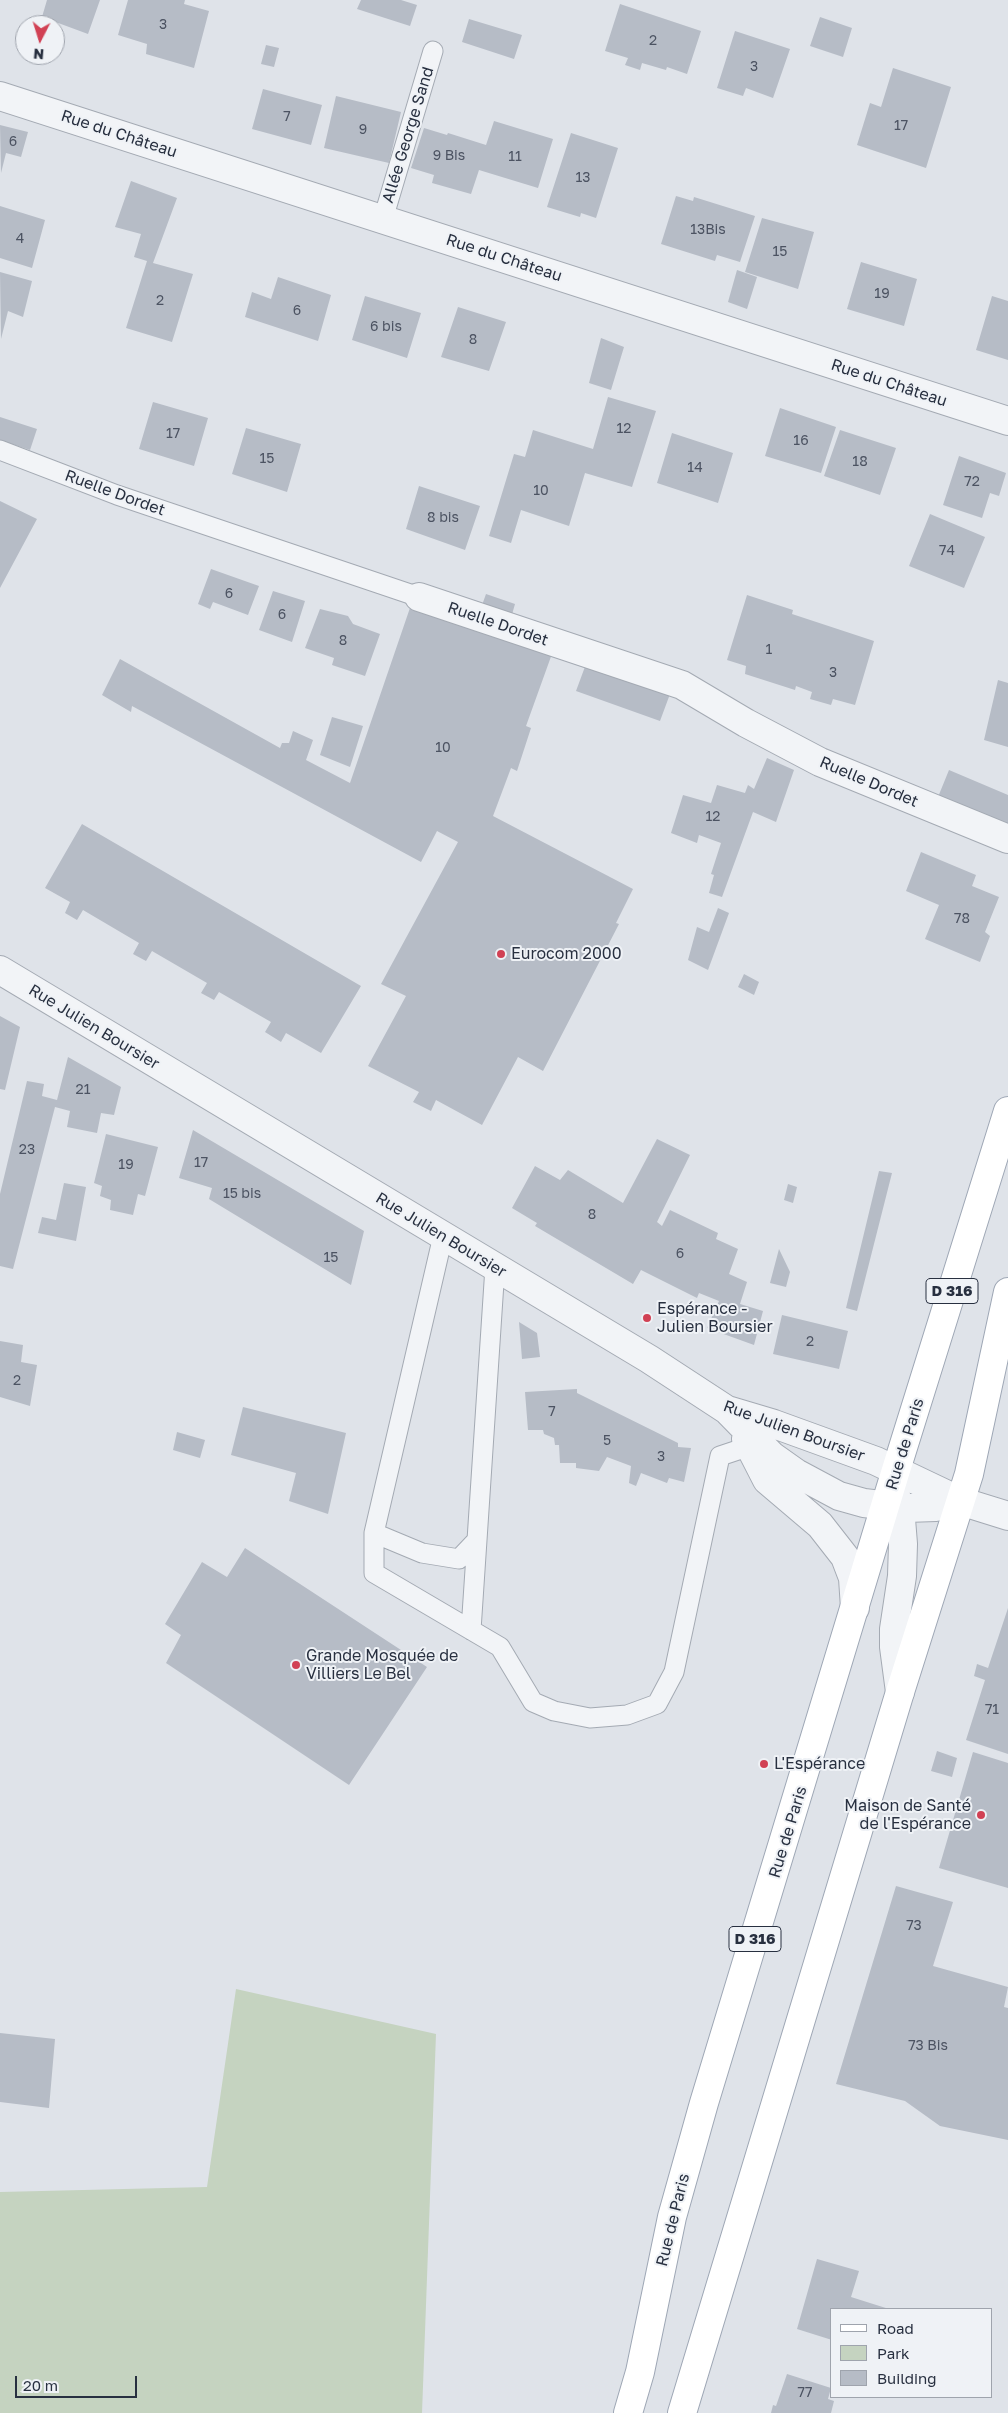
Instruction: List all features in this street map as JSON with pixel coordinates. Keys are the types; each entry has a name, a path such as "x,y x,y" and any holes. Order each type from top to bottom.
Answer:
{"main road":[{"name":"Rue de Paris","path":"628,2413 642,2363 672,2217 704,2103 855,1610 890,1486 1008,1111"},
{"path":"682,2413 974,1454 1008,1292"}],"street":[{"name":"Rue du Château","path":"0,96 1008,421"},
{"name":"Ruelle Dordet","path":"419,598 682,685 746,723 820,762 982,830 1008,839"},
{"name":"Rue Julien Boursier","path":"0,970 649,1359 732,1416 774,1424 890,1486"},
{"path":"732,1416 772,1456 812,1482 851,1500 890,1486 960,1501 1008,1516"},
{"path":"732,1416 767,1480 820,1525 845,1557 853,1578 855,1610"},
{"path":"890,1486 936,1507 960,1501"},
{"path":"890,1486 903,1560 894,1646 900,1692"}],"lane":[{"name":"Allée George Sand","path":"383,219 433,52"},
{"name":"Ruelle Dordet","path":"0,450 117,495 419,598"},
{"path":"443,1236 374,1533 374,1573 500,1647 533,1702 554,1711 590,1718 628,1716 657,1704 674,1672 720,1456 750,1446"},
{"path":"471,1630 495,1267"},
{"path":"374,1533 422,1553 459,1559 477,1540"}],"green space":[{"path":"236,1989 436,2034 422,2413 0,2413 0,2192 207,2187"}],"building":[{"path":"47,0 100,0 88,34 65,26 65,15 43,15"},
{"path":"128,0 185,0 184,4 209,11 194,68 146,54 147,44 118,35"},
{"path":"361,0 401,0 417,5 410,26 357,9"},
{"path":"620,4 701,31 687,74 667,67 666,70 642,63 640,70 625,65 628,58 605,51"},
{"path":"820,17 852,28 843,57 810,46"},
{"path":"469,19 522,35 514,59 462,42"},
{"path":"735,31 790,49 773,98 746,88 743,96 717,88"},
{"path":"266,45 279,48 274,67 261,64"},
{"path":"893,68 951,87 926,168 857,145 870,103 881,107"},
{"path":"263,89 322,105 311,145 252,129"},
{"path":"336,96 401,112 389,163 324,148"},
{"path":"494,121 553,139 538,188 479,170 471,194 432,183 434,175 411,168 424,128 447,135 448,133 486,145"},
{"path":"0,125 28,132 21,157 6,153 1,173"},
{"path":"571,133 618,148 596,218 581,213 580,217 547,207"},
{"path":"131,181 177,198 153,263 193,274 172,342 126,328 147,261 134,257 141,234 115,227"},
{"path":"676,196 693,201 694,197 755,216 740,262 717,255 715,261 661,244"},
{"path":"0,206 45,220 32,268 0,258"},
{"path":"762,218 814,232 798,289 745,272"},
{"path":"861,262 917,279 904,326 847,309"},
{"path":"737,270 757,277 747,309 728,302"},
{"path":"0,272 32,281 23,317 8,311 1,339"},
{"path":"278,277 331,295 318,341 245,317 252,292 271,299"},
{"path":"365,296 421,313 407,358 352,340"},
{"path":"992,296 1008,301 1008,360 976,350"},
{"path":"458,307 506,322 489,371 441,357"},
{"path":"601,338 624,347 611,390 589,383"},
{"path":"608,397 656,411 632,487 585,473 569,526 521,510 511,543 489,536 514,454 525,457 533,430 593,449"},
{"path":"153,402 208,418 194,466 139,449"},
{"path":"780,408 836,427 821,473 765,456"},
{"path":"0,417 37,429 30,450 0,440"},
{"path":"246,428 301,444 287,492 232,474"},
{"path":"840,430 896,448 880,495 824,476"},
{"path":"672,433 733,453 718,503 657,483"},
{"path":"959,456 1006,473 999,496 990,493 982,518 943,505"},
{"path":"419,486 480,506 465,550 406,529"},
{"path":"0,501 37,519 0,588"},
{"path":"930,514 985,537 964,588 909,566"},
{"path":"211,569 259,586 248,615 213,602 210,609 198,604"},
{"path":"273,591 305,601 292,642 259,630"},
{"path":"486,594 515,604 511,618 481,608"},
{"path":"747,595 793,610 792,614 874,641 855,705 833,699 831,705 810,699 812,692 796,686 795,690 745,674 746,666 727,660"},
{"path":"412,602 553,651 526,726 531,728 517,771 511,768 493,816 633,889 616,923 619,924 543,1071 518,1057 482,1125 436,1100 431,1111 413,1102 419,1092 368,1066 406,996 381,984 458,842 437,831 421,862 132,706 131,712 102,695 120,659 280,748 282,743 289,743 293,731 313,740 306,760 350,783"},
{"path":"320,609 348,616 353,624 380,634 365,676 332,665 334,658 305,648"},
{"path":"586,664 670,694 660,721 576,691"},
{"path":"998,680 1008,683 1008,747 984,740"},
{"path":"332,717 363,726 350,767 320,755"},
{"path":"767,758 794,770 776,822 753,812 722,897 709,893 714,875 711,874 721,843 699,835 697,843 671,833 683,795 711,803 717,785 745,793 748,785 754,789"},
{"path":"949,770 1008,795 1008,826 938,797"},
{"path":"82,824 361,986 321,1053 286,1033 281,1042 265,1032 271,1022 219,992 214,1000 201,993 207,983 152,951 146,961 133,954 139,943 83,910 77,920 65,913 70,902 45,888"},
{"path":"921,852 976,875 972,886 999,897 985,932 990,936 980,962 925,939 939,905 906,891"},
{"path":"718,908 729,913 708,970 688,960 697,927 709,932"},
{"path":"744,974 759,982 754,995 738,987"},
{"path":"0,1016 20,1027 5,1090 0,1089"},
{"path":"68,1057 121,1087 114,1115 101,1113 97,1133 67,1127 70,1111 55,1107 13,1269 0,1266 0,1194 27,1081 44,1084 42,1096 57,1100"},
{"path":"193,1130 364,1231 351,1285 209,1199 212,1188 179,1178"},
{"path":"106,1134 158,1147 145,1196 138,1194 133,1215 110,1210 111,1200 100,1196 102,1186 94,1183"},
{"path":"657,1139 690,1155 657,1222 662,1226 670,1210 718,1233 716,1239 738,1249 729,1274 747,1282 740,1304 763,1311 754,1345 707,1328 719,1301 699,1293 697,1298 641,1270 633,1284 535,1226 537,1223 512,1208 535,1166 560,1180 568,1170 623,1203"},
{"path":"879,1171 892,1173 857,1311 846,1308"},
{"path":"64,1183 86,1187 76,1241 38,1233 42,1217 56,1220"},
{"path":"788,1184 797,1187 793,1203 784,1200"},
{"path":"779,1249 790,1272 786,1287 770,1283"},
{"path":"782,1315 848,1331 839,1369 773,1354"},
{"path":"519,1322 537,1333 540,1357 522,1359"},
{"path":"0,1341 23,1345 21,1362 37,1365 30,1406 0,1397"},
{"path":"577,1389 577,1393 678,1443 678,1447 691,1448 684,1482 669,1478 667,1483 641,1473 636,1486 629,1483 631,1466 607,1457 599,1471 576,1468 576,1463 560,1463 559,1445 555,1445 554,1438 544,1434 543,1430 528,1430 525,1392"},
{"path":"243,1407 346,1433 328,1514 289,1501 296,1473 231,1455"},
{"path":"177,1432 205,1440 200,1458 173,1450"},
{"name":"Grande Mosquée de Villiers Le Bel","path":"245,1548 427,1667 349,1785 166,1663 181,1635 165,1624 202,1562 227,1577"},
{"path":"1008,1608 1008,1754 966,1740 985,1680 974,1676 977,1664 988,1668"},
{"path":"937,1751 957,1758 952,1777 931,1771"},
{"name":"Maison de Santé de l'Espérance","path":"973,1752 1008,1763 1008,1888 939,1868"},
{"path":"896,1886 953,1902 933,1966 1008,1987 1004,2007 1008,2008 1008,2140 940,2126 905,2101 836,2084"},
{"path":"0,2033 55,2039 49,2108 0,2102"},
{"path":"817,2259 859,2271 851,2297 886,2308 830,2308 830,2339 797,2329"},
{"path":"787,2374 830,2388 828,2399 834,2401 831,2413 771,2413 773,2405 776,2406"}],"place":[{"name":"Eurocom 2000","path":"501,954"},
{"name":"Espérance - Julien Boursier","path":"647,1318"},
{"name":"Grande Mosquée de Villiers Le Bel","path":"296,1665"},
{"name":"L'Espérance","path":"764,1764"},
{"name":"Maison de Santé de l'Espérance","path":"981,1815"}]}
